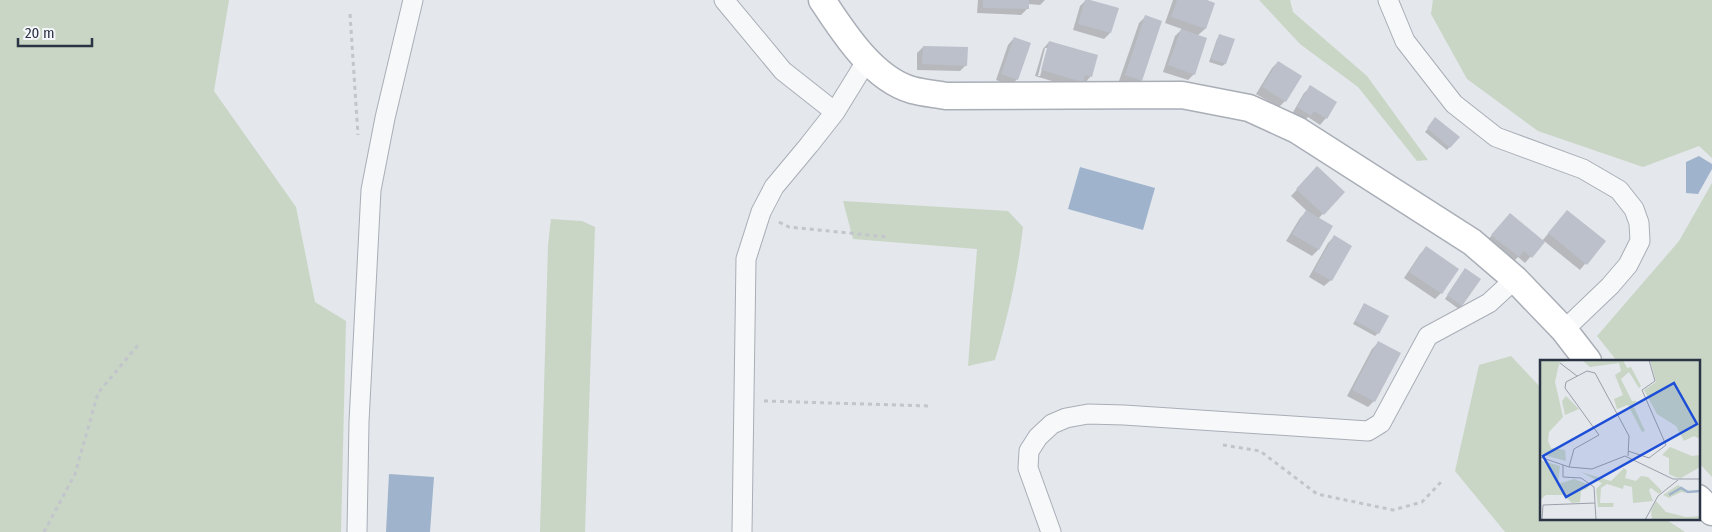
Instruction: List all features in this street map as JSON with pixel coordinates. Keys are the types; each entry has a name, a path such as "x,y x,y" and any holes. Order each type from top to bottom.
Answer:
{"street":[{"path":"356,532 359,422 371,190 385,118 413,0"},
{"path":"724,0 783,71 835,112"},
{"path":"822,0 838,25 867,60 889,79 911,90 946,96 1182,95 1249,108 1297,130 1472,242 1514,279 1564,330 1587,360"},
{"path":"1388,0 1405,41 1454,104 1496,137 1583,169 1619,190 1634,209 1639,224 1640,241 1628,265 1610,286 1564,330"},
{"path":"742,532 746,259 761,212 774,187 835,112 867,60"},
{"path":"1051,532 1028,468 1029,451 1038,436 1052,424 1066,418 1088,414 1368,431 1382,423 1428,336 1489,303 1514,279"},
{"path":"1700,500 1712,512"}],"path":[{"path":"350,14 358,139"},
{"path":"761,212 789,227 888,237"},
{"path":"44,532 76,474 98,393 138,345"},
{"path":"744,400 932,406"},
{"path":"1221,445 1260,451 1318,494 1393,510 1422,502 1442,482"}],"green space":[{"path":"0,0 229,0 214,91 296,207 315,302 346,321 341,532 0,532"},
{"path":"1259,0 1290,0 1293,12 1367,76 1428,160 1417,161 1358,87 1300,44"},
{"path":"1433,0 1712,0 1712,158 1699,146 1643,167 1538,131 1467,79 1431,14"},
{"path":"1712,183 1712,477 1700,464 1700,360 1616,360 1597,336 1679,241"},
{"path":"843,201 1008,211 1023,227 1012,294 995,360 968,366 977,249 853,239"},
{"path":"551,219 582,221 595,227 585,532 540,532 548,245"},
{"path":"1511,356 1540,387 1540,520 1667,520 1685,532 1505,532 1455,471 1479,365"}],"water":[{"path":"1699,156 1712,164 1712,169 1698,194 1686,193 1686,162"},
{"path":"1080,167 1155,188 1143,230 1068,209"},
{"path":"389,474 434,477 430,532 386,532"}],"building":[{"path":"983,0 1029,0 1029,9 983,8"},
{"path":"1085,0 1119,8 1111,33 1078,24"},
{"path":"1177,0 1207,0 1215,3 1206,29 1171,17"},
{"path":"1145,15 1162,21 1142,81 1125,75"},
{"path":"1181,29 1207,38 1195,75 1168,65"},
{"path":"1219,34 1235,39 1226,64 1211,59"},
{"path":"1014,37 1031,43 1018,80 1001,74"},
{"path":"1049,41 1098,55 1092,77 1085,75 1083,82 1041,70"},
{"path":"923,46 968,47 967,66 922,64"},
{"path":"1278,61 1302,76 1286,102 1262,87"},
{"path":"1310,85 1337,102 1327,119 1314,111 1311,116 1297,107"},
{"path":"1435,117 1460,137 1450,148 1427,128"},
{"path":"1317,166 1345,192 1324,215 1296,189"},
{"path":"1306,210 1333,226 1319,250 1292,234"},
{"path":"1567,210 1606,241 1587,265 1548,233"},
{"path":"1510,213 1545,242 1532,258 1524,251 1519,257 1491,235"},
{"path":"1334,235 1352,246 1332,281 1314,271"},
{"path":"1426,246 1459,269 1442,294 1409,272"},
{"path":"1465,268 1481,279 1462,306 1447,295"},
{"path":"1364,303 1389,316 1379,334 1355,321"},
{"path":"1378,341 1401,353 1375,402 1352,390"}]}
